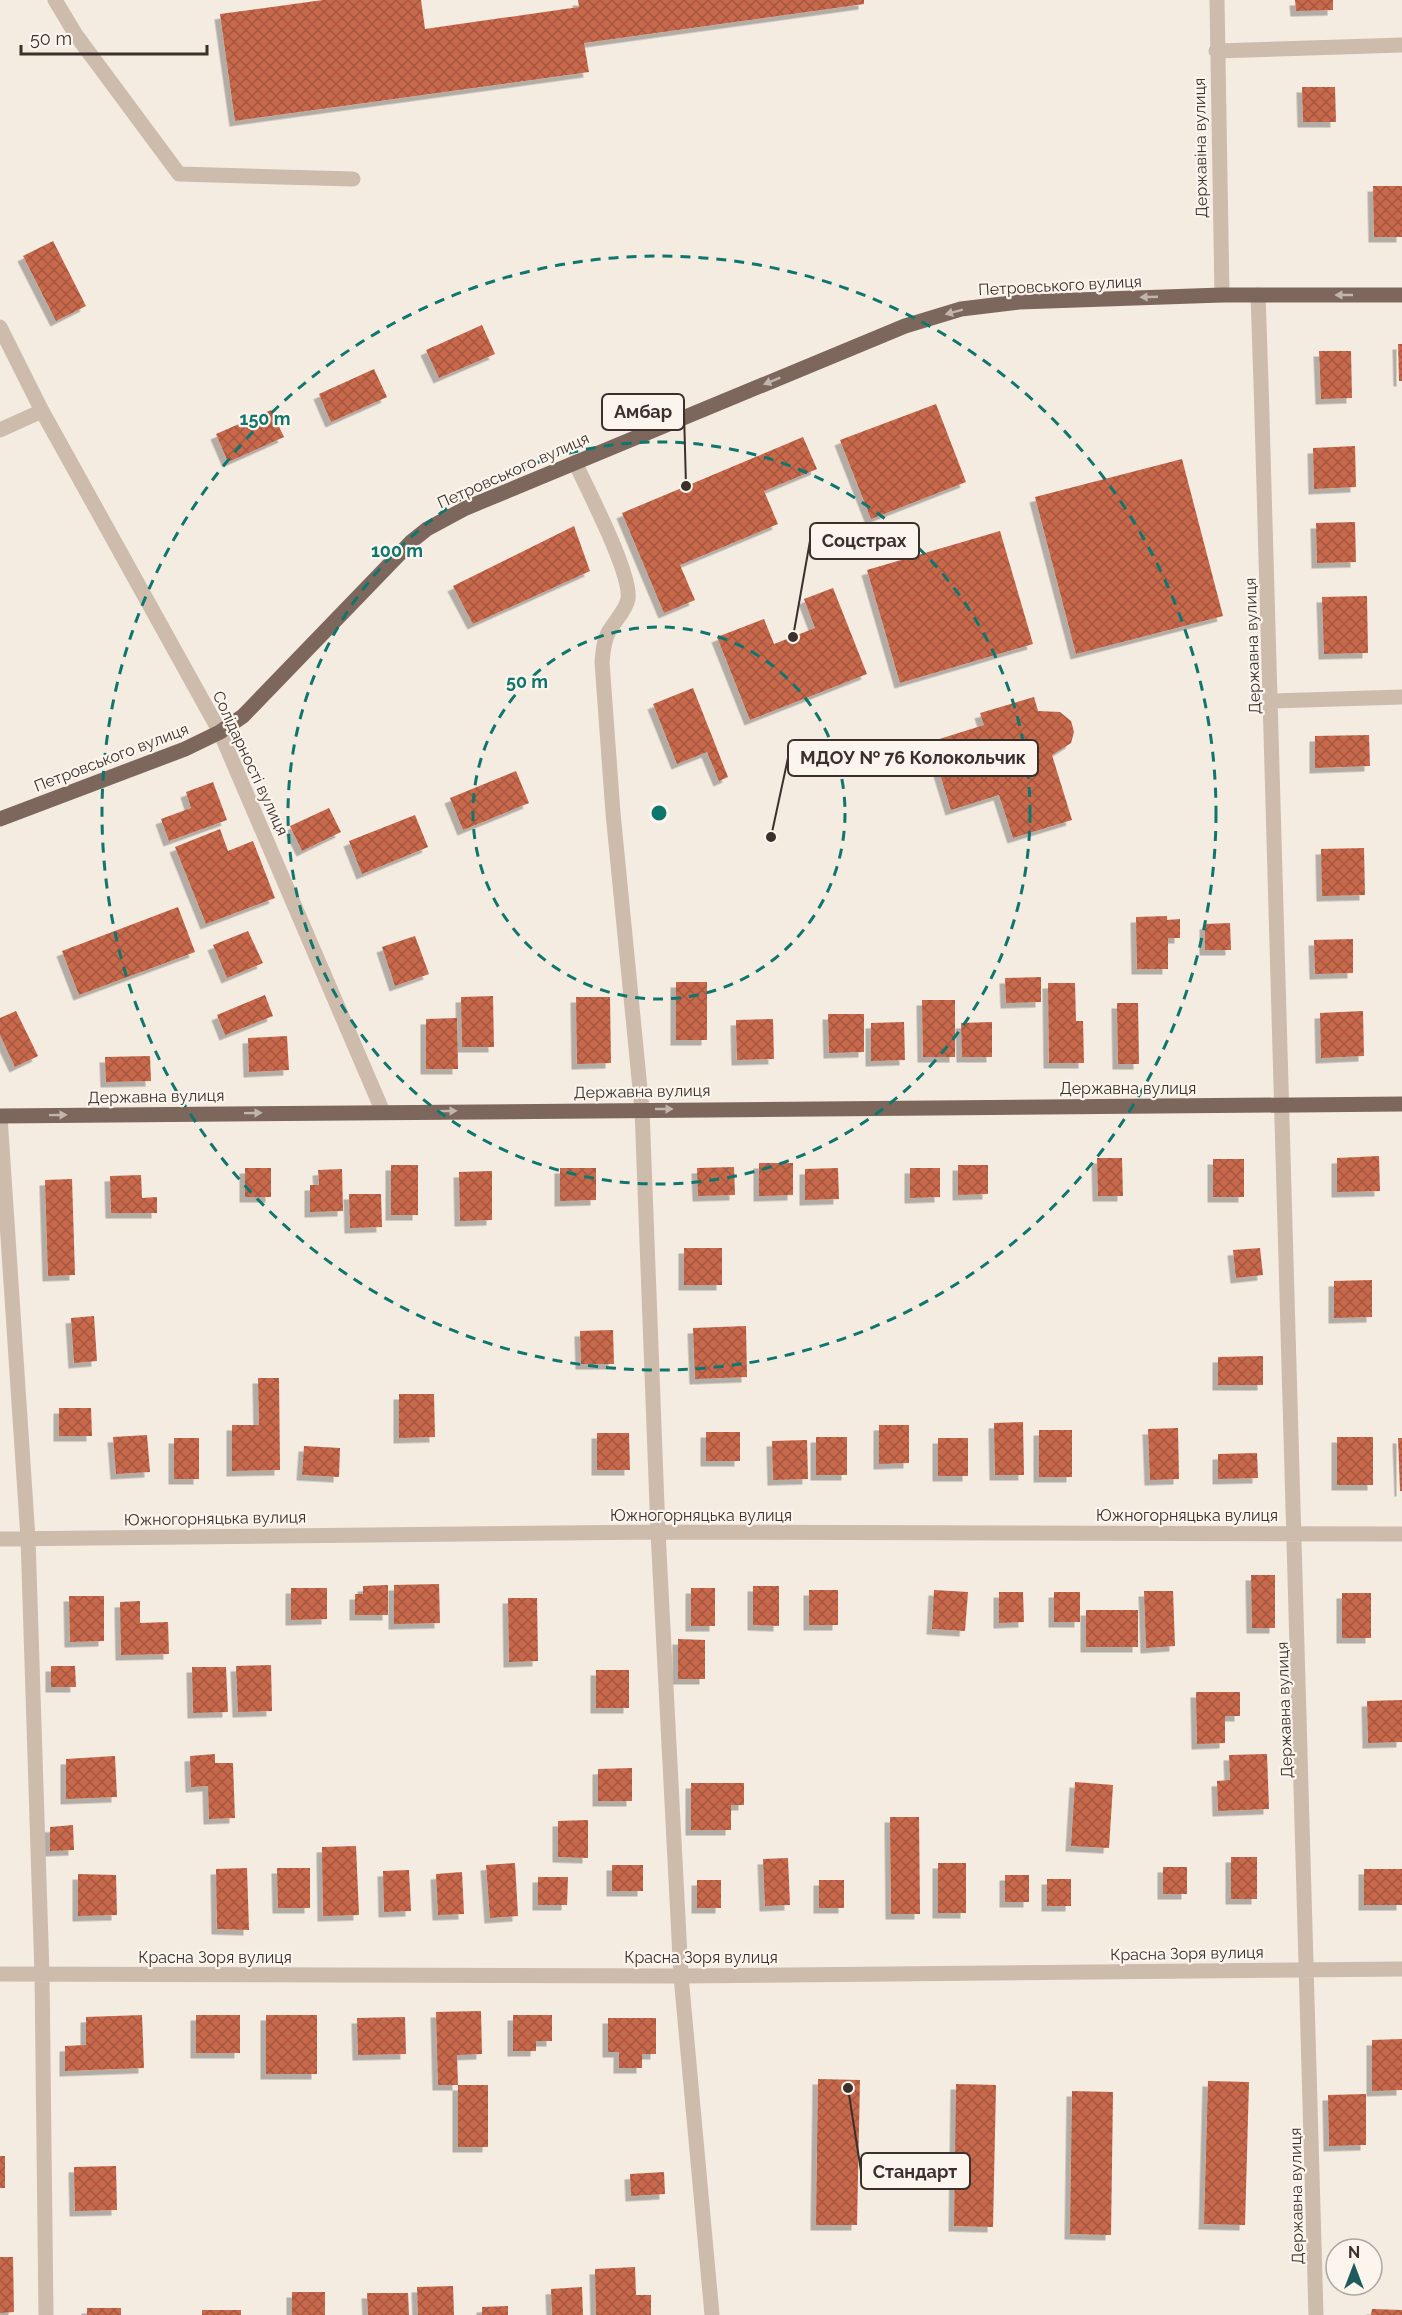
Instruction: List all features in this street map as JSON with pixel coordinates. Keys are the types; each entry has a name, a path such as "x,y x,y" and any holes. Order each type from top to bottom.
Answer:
{"main road":[{"name":"Петровського вулиця","path":"0,819 185,749 220,732 243,716 392,560 419,535 466,508 905,326 961,309 1019,302 1222,295 1402,295"},
{"name":"Державна вулиця","path":"0,1116 1402,1104"}],"street":[{"path":"55,0 76,35 179,174 353,178"},
{"name":"Державіна вулиця","path":"1217,0 1216,51 1222,295"},
{"path":"1216,51 1402,45"},
{"name":"Державна вулиця","path":"1258,295 1310,1970 1316,2315"},
{"name":"Солідарності вулиця","path":"0,327 42,411 220,732 383,1112"},
{"path":"0,430 42,411"},
{"path":"575,462 623,569 628,590 628,602 608,633 603,646 602,662 613,813 642,1109 658,1532 681,1976 712,2315"},
{"path":"1272,701 1402,697"},
{"path":"0,1116 28,1538 42,1974 46,2315"},
{"name":"Южногорняцька вулиця","path":"0,1539 658,1532 1402,1534"},
{"name":"Красна Зоря вулиця","path":"0,1974 681,1976 1402,1969"}],"building":[{"path":"323,0 421,0 425,29 579,7 578,0 864,0 864,4 584,43 589,72 235,121 220,14"},
{"path":"1295,0 1333,0 1333,10 1296,11"},
{"path":"1302,87 1335,87 1336,122 1303,122"},
{"path":"1373,186 1402,186 1402,237 1374,237"},
{"path":"53,241 86,306 56,321 23,256"},
{"path":"482,325 495,354 439,378 426,350"},
{"path":"1398,344 1402,344 1402,381 1399,381"},
{"path":"1319,351 1351,351 1352,398 1321,399"},
{"path":"374,369 387,397 331,422 319,394"},
{"path":"936,404 966,482 871,519 840,440"},
{"path":"271,410 284,437 228,462 216,434"},
{"path":"803,437 817,469 764,491 778,524 680,565 695,600 664,613 622,513"},
{"path":"1355,446 1356,487 1314,489 1313,448"},
{"path":"1182,459 1223,616 1076,654 1035,497"},
{"path":"1355,522 1356,562 1317,563 1316,523"},
{"path":"574,526 590,571 473,624 453,586"},
{"path":"1000,531 1033,644 900,683 867,570"},
{"path":"833,588 867,674 750,720 717,637 764,619 774,644 815,628 804,599"},
{"path":"1367,596 1368,653 1324,654 1322,597"},
{"path":"693,688 728,777 719,781 707,752 677,764 653,704"},
{"path":"1034,697 1038,711 1060,712 1071,721 1074,732 1071,743 1052,755 1072,820 1013,838 999,795 951,810 930,742 984,725 980,713"},
{"path":"1369,735 1370,766 1315,768 1315,736"},
{"path":"516,771 529,803 463,830 450,798"},
{"path":"213,782 227,820 169,841 161,819 191,808 186,792"},
{"path":"329,808 341,832 302,851 290,826"},
{"path":"415,815 428,847 362,874 349,841"},
{"path":"220,829 228,851 253,841 275,898 206,924 175,847"},
{"path":"1364,848 1365,895 1322,896 1321,849"},
{"path":"178,907 195,952 79,995 62,951"},
{"path":"1167,916 1167,920 1180,919 1180,938 1168,938 1168,969 1137,969 1136,917"},
{"path":"1230,923 1231,950 1205,950 1205,924"},
{"path":"248,931 263,963 227,978 213,945"},
{"path":"415,936 429,974 395,986 382,947"},
{"path":"1353,939 1353,973 1315,974 1314,940"},
{"path":"1041,977 1041,1002 1006,1003 1005,978"},
{"path":"676,982 707,982 707,1040 676,1040"},
{"path":"1048,983 1075,983 1076,1021 1083,1021 1084,1063 1049,1063"},
{"path":"265,995 273,1016 225,1035 217,1015"},
{"path":"493,996 494,1047 462,1047 461,997"},
{"path":"576,997 610,997 611,1063 577,1064"},
{"path":"922,1000 955,1000 955,1057 923,1057"},
{"path":"1117,1003 1138,1003 1139,1064 1118,1064"},
{"path":"16,1011 38,1056 15,1067 0,1035 0,1018"},
{"path":"1363,1011 1364,1056 1321,1058 1320,1013"},
{"path":"828,1014 864,1014 864,1052 829,1053"},
{"path":"457,1018 458,1069 426,1069 426,1019"},
{"path":"773,1019 774,1059 737,1060 736,1020"},
{"path":"904,1022 905,1060 871,1061 871,1023"},
{"path":"992,1022 992,1057 962,1057 961,1023"},
{"path":"287,1036 289,1070 249,1072 248,1038"},
{"path":"150,1056 151,1081 106,1082 105,1057"},
{"path":"1379,1156 1380,1191 1337,1192 1337,1158"},
{"path":"1097,1158 1122,1158 1123,1196 1098,1196"},
{"path":"1213,1159 1244,1159 1244,1197 1213,1197"},
{"path":"759,1163 793,1163 793,1195 759,1196"},
{"path":"391,1165 418,1165 418,1215 391,1215"},
{"path":"958,1165 988,1165 988,1194 958,1195"},
{"path":"734,1167 735,1195 698,1196 697,1168"},
{"path":"245,1168 271,1168 271,1197 245,1197"},
{"path":"560,1168 596,1168 596,1200 560,1201"},
{"path":"838,1168 839,1199 805,1200 805,1169"},
{"path":"910,1168 940,1168 940,1197 910,1198"},
{"path":"342,1169 343,1211 310,1212 310,1185 319,1185 318,1170"},
{"path":"492,1171 492,1220 460,1221 459,1172"},
{"path":"141,1175 142,1198 157,1197 157,1213 111,1213 110,1176"},
{"path":"72,1179 75,1275 48,1276 45,1180"},
{"path":"349,1194 381,1194 382,1227 350,1228"},
{"path":"684,1248 722,1248 722,1285 684,1285"},
{"path":"1260,1248 1263,1275 1236,1278 1233,1250"},
{"path":"1372,1280 1372,1317 1334,1318 1334,1281"},
{"path":"94,1316 97,1361 74,1363 71,1318"},
{"path":"746,1326 747,1377 695,1379 693,1328"},
{"path":"613,1330 614,1364 581,1364 580,1331"},
{"path":"1263,1356 1263,1385 1218,1385 1218,1357"},
{"path":"258,1378 279,1378 280,1470 232,1471 232,1425 259,1425"},
{"path":"399,1394 434,1394 435,1437 399,1438"},
{"path":"59,1408 91,1408 92,1436 59,1436"},
{"path":"1023,1422 1024,1475 995,1475 994,1423"},
{"path":"879,1425 909,1425 909,1463 879,1464"},
{"path":"1178,1428 1179,1479 1150,1480 1148,1429"},
{"path":"1039,1430 1072,1430 1072,1477 1039,1477"},
{"path":"706,1432 740,1432 740,1461 706,1461"},
{"path":"597,1433 629,1433 630,1470 597,1470"},
{"path":"147,1435 150,1472 116,1474 113,1437"},
{"path":"816,1437 847,1437 847,1475 816,1475"},
{"path":"1337,1437 1373,1437 1373,1485 1337,1485"},
{"path":"174,1438 199,1438 199,1479 174,1479"},
{"path":"938,1438 968,1438 968,1476 938,1476"},
{"path":"1398,1438 1402,1438 1402,1491 1400,1491"},
{"path":"807,1440 808,1479 773,1480 772,1441"},
{"path":"304,1446 340,1448 339,1477 302,1475"},
{"path":"1257,1453 1258,1478 1218,1479 1218,1454"},
{"path":"1251,1575 1275,1575 1275,1628 1252,1628"},
{"path":"439,1584 440,1623 394,1624 394,1585"},
{"path":"388,1585 388,1615 355,1615 355,1594 363,1594 363,1586"},
{"path":"753,1586 779,1586 779,1626 753,1625"},
{"path":"291,1588 327,1588 327,1619 291,1620"},
{"path":"691,1588 715,1588 715,1626 691,1626"},
{"path":"809,1590 838,1590 838,1625 809,1625"},
{"path":"934,1590 968,1592 965,1631 932,1629"},
{"path":"1144,1591 1173,1591 1175,1646 1146,1648"},
{"path":"999,1592 1023,1592 1024,1622 999,1623"},
{"path":"1054,1592 1080,1592 1080,1622 1054,1622"},
{"path":"1342,1593 1371,1593 1371,1638 1342,1638"},
{"path":"69,1596 104,1596 104,1641 70,1642"},
{"path":"508,1598 537,1598 538,1661 509,1662"},
{"path":"140,1601 140,1623 168,1622 169,1654 121,1655 120,1602"},
{"path":"1086,1610 1138,1610 1138,1647 1086,1647"},
{"path":"678,1639 705,1640 705,1679 678,1679"},
{"path":"271,1665 272,1711 238,1712 236,1666"},
{"path":"51,1666 75,1666 76,1687 51,1687"},
{"path":"192,1667 226,1667 228,1712 193,1713"},
{"path":"596,1670 629,1670 629,1708 596,1708"},
{"path":"1196,1692 1240,1692 1240,1716 1225,1716 1225,1743 1197,1744"},
{"path":"1402,1700 1402,1742 1368,1743 1367,1701"},
{"path":"215,1754 215,1763 233,1763 235,1818 209,1819 208,1786 191,1787 190,1756"},
{"path":"1267,1754 1269,1809 1218,1811 1217,1781 1230,1780 1229,1755"},
{"path":"115,1756 117,1797 66,1799 66,1759"},
{"path":"632,1768 632,1801 598,1801 598,1769"},
{"path":"1075,1782 1113,1785 1109,1848 1071,1846"},
{"path":"691,1783 744,1783 744,1805 731,1805 731,1830 691,1830"},
{"path":"890,1817 919,1817 920,1914 891,1914"},
{"path":"588,1820 588,1858 558,1857 558,1821"},
{"path":"73,1825 74,1850 50,1851 50,1827"},
{"path":"356,1846 359,1915 323,1916 322,1847"},
{"path":"1231,1857 1257,1857 1257,1899 1231,1899"},
{"path":"788,1858 790,1905 765,1906 763,1859"},
{"path":"515,1863 518,1916 490,1918 486,1865"},
{"path":"938,1863 966,1863 966,1913 938,1913"},
{"path":"612,1865 643,1865 643,1891 612,1891"},
{"path":"1163,1867 1187,1867 1187,1894 1163,1894"},
{"path":"247,1868 249,1930 217,1929 216,1869"},
{"path":"277,1868 310,1868 310,1908 278,1908"},
{"path":"1364,1869 1402,1869 1402,1905 1364,1905"},
{"path":"409,1870 411,1911 384,1912 383,1871"},
{"path":"462,1872 464,1914 438,1915 436,1874"},
{"path":"78,1874 116,1875 117,1915 78,1916"},
{"path":"1005,1875 1029,1875 1029,1902 1005,1902"},
{"path":"538,1877 568,1877 567,1905 538,1905"},
{"path":"1047,1879 1071,1879 1071,1906 1047,1906"},
{"path":"697,1880 721,1880 721,1908 697,1908"},
{"path":"819,1880 844,1880 844,1908 819,1908"},
{"path":"481,2011 482,2054 457,2055 458,2085 438,2085 436,2012"},
{"path":"142,2015 144,2068 65,2071 65,2046 86,2045 86,2017"},
{"path":"196,2015 240,2015 240,2053 196,2053"},
{"path":"266,2015 317,2015 317,2074 266,2074"},
{"path":"513,2015 552,2015 552,2041 536,2041 536,2051 513,2051"},
{"path":"405,2017 406,2054 358,2055 357,2018"},
{"path":"608,2018 656,2018 656,2054 642,2054 642,2068 619,2068 619,2052 608,2052"},
{"path":"1402,2039 1402,2090 1372,2091 1372,2040"},
{"path":"818,2079 860,2080 857,2225 816,2225"},
{"path":"1208,2081 1249,2082 1245,2225 1204,2224"},
{"path":"956,2084 996,2085 993,2227 954,2226"},
{"path":"458,2085 488,2085 488,2147 458,2147"},
{"path":"1072,2091 1113,2092 1111,2235 1070,2234"},
{"path":"1366,2094 1366,2145 1329,2146 1328,2095"},
{"path":"0,2156 5,2156 5,2188 0,2188"},
{"path":"116,2166 117,2210 75,2211 74,2167"},
{"path":"664,2172 665,2194 631,2196 630,2174"},
{"path":"0,2257 13,2257 14,2312 0,2313"},
{"path":"635,2267 636,2295 651,2295 651,2315 596,2315 595,2269"},
{"path":"453,2286 454,2315 418,2315 417,2287"},
{"path":"582,2287 583,2315 552,2315 551,2289"},
{"path":"292,2292 325,2292 325,2315 292,2315"},
{"path":"367,2293 408,2293 409,2315 368,2315"},
{"path":"508,2306 508,2315 482,2315 482,2307"},
{"path":"87,2308 121,2308 121,2315 87,2315"},
{"path":"1372,2309 1402,2310 1402,2315 1371,2315"},
{"path":"202,2310 241,2310 241,2315 202,2315"}],"place":[{"name":"Амбар","path":"686,486"},
{"name":"Соцстрах","path":"793,637"},
{"name":"МДОУ № 76 Колокольчик","path":"771,837"},
{"name":"Стандарт","path":"848,2088"}]}
